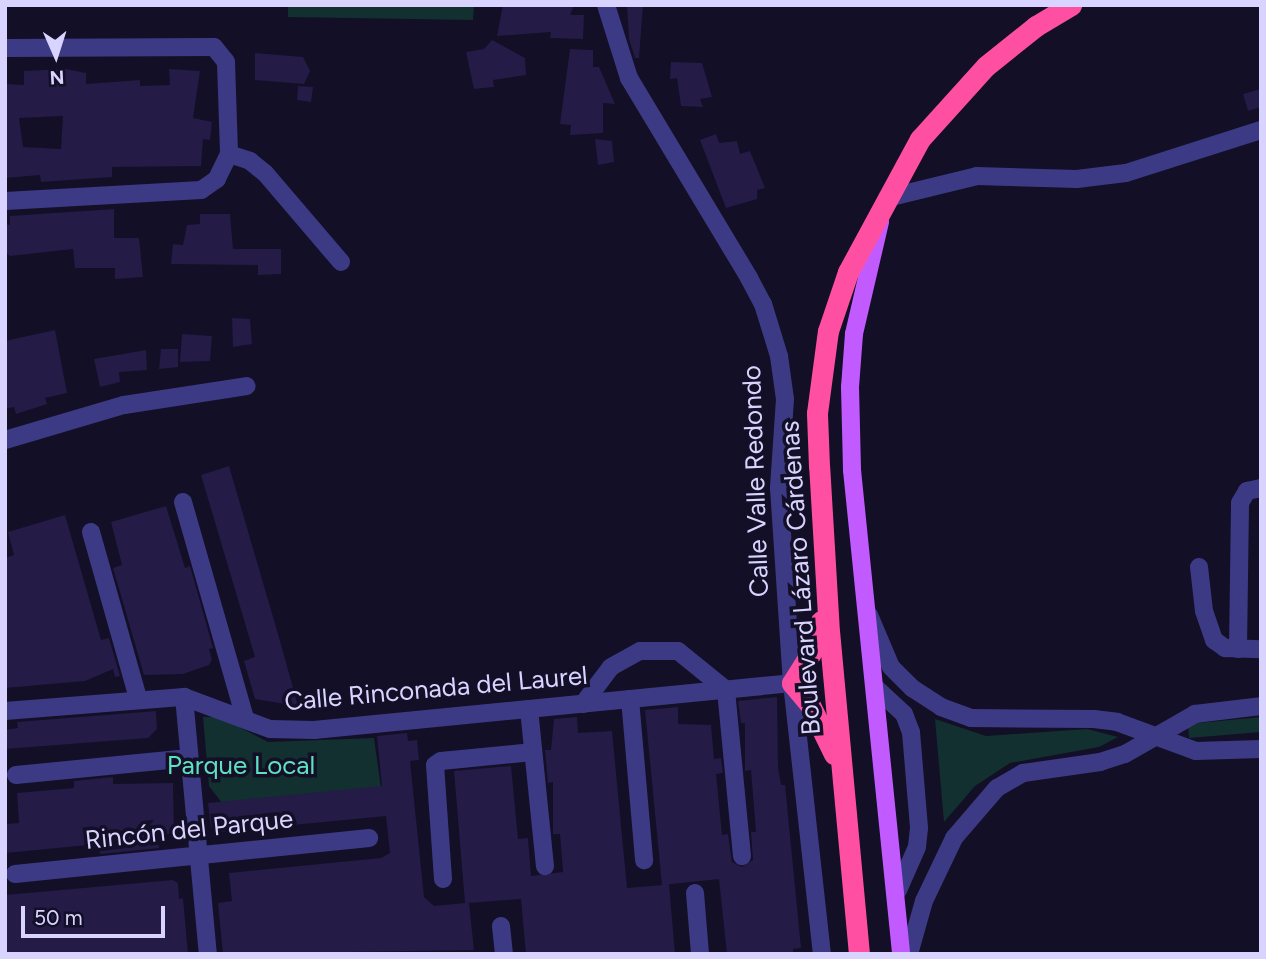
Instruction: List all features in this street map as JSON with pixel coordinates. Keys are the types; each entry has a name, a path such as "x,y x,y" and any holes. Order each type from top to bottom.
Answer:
{"highway":[{"name":"Boulevard Lázaro Cárdenas","path":"859,954 826,580 817,413 820,369 848,272 920,138 951,100 1036,26 1071,5"},
{"path":"826,580 816,645 792,683 828,735 844,784"}],"main road":[{"name":"Boulevard Lázaro Cárdenas","path":"885,205 854,334 850,387 852,470 898,890 901,954"}],"street":[{"name":"Calle Valle Redondo","path":"606,5 629,78 749,278 773,331 785,399 779,488 792,683 822,954"},
{"path":"5,48 204,45 222,53 226,62 229,154 218,178 201,190 5,201"},
{"path":"885,205 977,176 1077,178 1126,173 1261,130"},
{"path":"229,154 250,161 265,173 341,262"},
{"path":"5,440 124,405 247,386"},
{"path":"1238,649 1240,502 1247,491 1261,488"},
{"path":"183,502 245,718"},
{"path":"91,532 138,698"},
{"path":"1199,567 1209,629 1214,640 1238,649 1261,649"},
{"path":"866,609 891,667 941,707 971,718 1094,719 1153,735 1196,751 1261,749"},
{"path":"583,704 611,667 640,651 678,651 726,690 742,856"},
{"name":"Calle Rinconada del Laurel","path":"5,712 138,698 184,697 270,729 314,730 792,683"},
{"path":"876,688 904,713 911,732 919,828 917,847 898,890"},
{"path":"184,697 208,954"},
{"path":"630,699 644,860"},
{"path":"909,954 925,901 954,838 997,788 1023,773 1113,758 1195,714 1261,706"},
{"path":"529,709 545,866"},
{"path":"443,879 435,765 441,761 533,752"},
{"path":"16,775 190,758"},
{"name":"Rincón del Parque","path":"15,874 369,838"},
{"path":"695,893 700,954"},
{"path":"501,926 504,954"}],"green space":[{"path":"288,5 474,5 473,20 288,17"},
{"name":"Parque Local","path":"203,717 220,717 268,742 374,738 381,788 222,803 209,786"},
{"path":"1261,717 1261,732 1189,738 1188,724"},
{"path":"935,719 986,736 1087,729 1118,737 1099,747 1010,763 975,786 944,822"}],"building":[{"path":"503,5 574,5 570,15 584,15 583,39 550,38 551,32 497,36"},
{"path":"627,5 643,5 639,58 635,58 629,39"},
{"path":"492,40 525,58 526,75 493,80 494,87 474,89 466,52 484,49"},
{"path":"570,49 593,50 593,67 599,67 615,104 603,103 603,133 570,135 571,125 560,124"},
{"path":"255,53 303,57 310,71 304,84 255,80"},
{"path":"671,62 702,63 712,97 700,99 703,107 681,106 677,78 670,79"},
{"path":"66,69 86,73 86,84 140,80 140,86 170,85 169,69 200,71 193,118 212,122 210,140 203,139 201,166 112,167 112,177 41,182 40,175 5,178 5,84 24,85 24,71","holes":["63,116 61,149 23,147 19,118"]},
{"path":"298,86 313,87 311,102 297,100"},
{"path":"1261,89 1261,107 1248,111 1243,94"},
{"path":"716,134 719,143 737,141 740,154 750,151 765,188 757,190 757,199 726,208 700,140"},
{"path":"595,139 612,141 614,162 598,165"},
{"path":"114,209 114,238 139,238 143,277 115,279 115,268 75,268 73,249 10,256 5,252 5,224 10,225 10,216"},
{"path":"200,214 230,214 233,249 281,249 281,274 258,275 258,265 171,264 173,244 183,245 187,225 200,224"},
{"path":"232,318 250,319 252,344 233,347"},
{"path":"55,330 67,393 45,398 47,404 16,414 14,407 5,409 5,341"},
{"path":"182,334 212,336 210,361 180,362"},
{"path":"161,349 178,349 178,367 159,369"},
{"path":"146,350 147,370 119,372 120,382 100,387 94,359"},
{"path":"229,466 298,706 255,699 244,661 255,657 201,475"},
{"path":"166,506 185,568 190,566 213,648 209,649 212,660 209,665 183,674 144,675 113,568 122,565 111,522"},
{"path":"65,515 101,640 109,638 120,676 115,677 113,669 85,681 5,688 5,558 14,555 8,532"},
{"path":"777,697 778,767 781,785 785,785 801,948 793,949 793,954 727,954 719,879 669,884 675,954 526,954 521,899 469,903 474,950 223,954 218,903 232,901 229,873 381,858 390,853 386,816 221,832 221,828 211,828 208,803 382,786 377,736 407,733 408,741 417,740 419,760 410,761 424,897 434,906 465,903 454,771 511,766 518,839 528,838 531,876 563,872 560,834 553,834 553,782 548,783 545,750 551,750 554,719 577,717 578,733 612,731 627,888 662,885 645,710 678,707 678,724 711,725 714,759 721,758 723,773 716,774 722,835 728,834 732,862 742,867 753,860 751,832 756,832 751,770 745,771 745,723 741,723 738,701"},
{"path":"156,711 157,729 148,738 5,749 5,730 18,728 17,722"},
{"path":"113,777 113,784 173,783 174,832 158,838 159,848 100,854 99,844 5,853 5,824 19,823 17,793 74,788 74,781"},
{"path":"173,880 178,883 179,899 183,898 188,954 5,954 5,895"}]}
